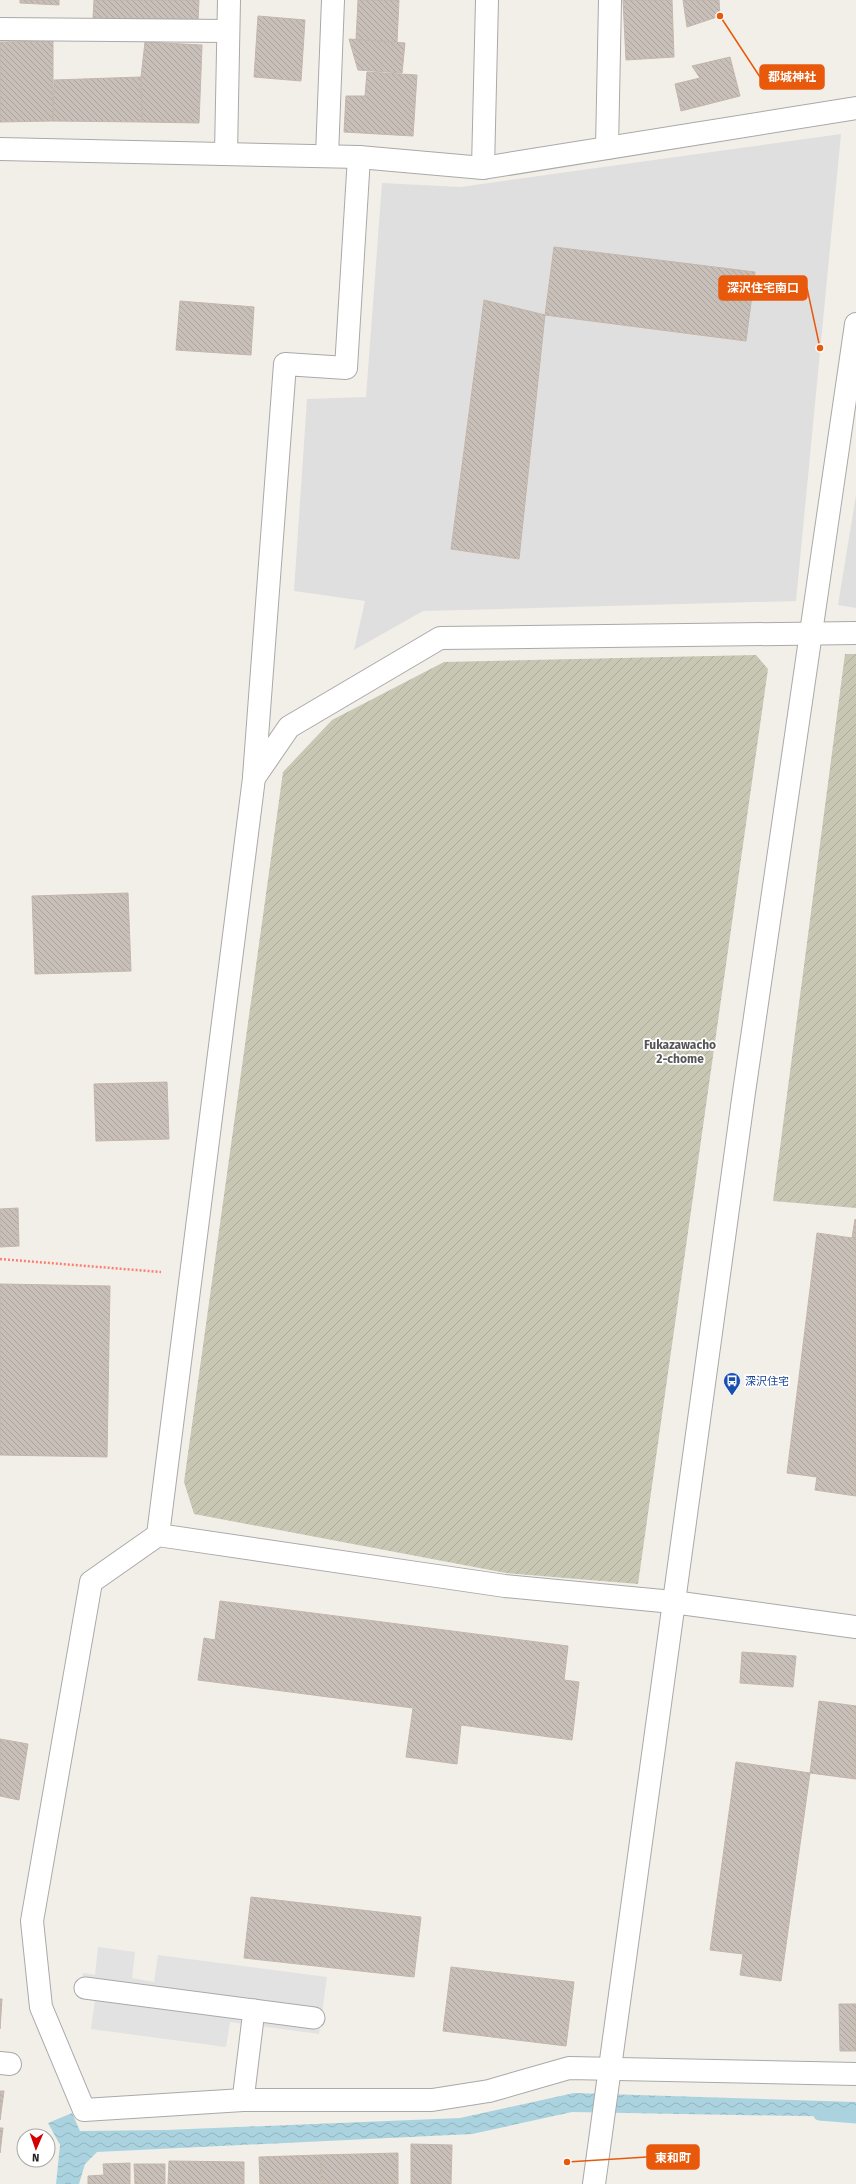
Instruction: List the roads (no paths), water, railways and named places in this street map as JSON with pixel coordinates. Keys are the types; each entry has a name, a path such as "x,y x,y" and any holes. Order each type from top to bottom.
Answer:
{"street":[{"path":"226,153 229,0"},
{"path":"327,156 333,0"},
{"path":"483,168 487,0"},
{"path":"607,148 610,0"},
{"path":"0,28 228,31"},
{"path":"0,149 359,157 483,168 856,108"},
{"path":"158,1535 254,778 285,364 346,368 359,157"},
{"path":"594,2184 810,632 856,324"},
{"path":"254,778 289,727 440,638 810,632 856,633"},
{"path":"856,1627 674,1602 505,1586 158,1535 91,1582 32,1921 41,2007 84,2110 243,2100 432,2100 489,2091 569,2068 609,2075 649,2071 856,2074"}],"lane":[{"path":"85,1988 314,2018"},
{"path":"243,2100 254,2010"}],"water":[{"path":"574,2093 856,2102 856,2117 572,2112 472,2134 97,2152 85,2164 79,2184 56,2184 60,2145 56,2138 56,2128 51,2128 48,2123 72,2113 80,2131 166,2130 460,2118"}],"waterway":[{"path":"819,2115 856,2118"}],"place":[{"name":"都城神社","path":"720,16"},
{"name":"深沢住宅南口","path":"820,348"},
{"name":"深沢住宅","path":"732,1396"},
{"name":"東和町","path":"567,2162"}],"district":[{"name":"Fukazawacho 2-chome","path":"680,1052"}]}
